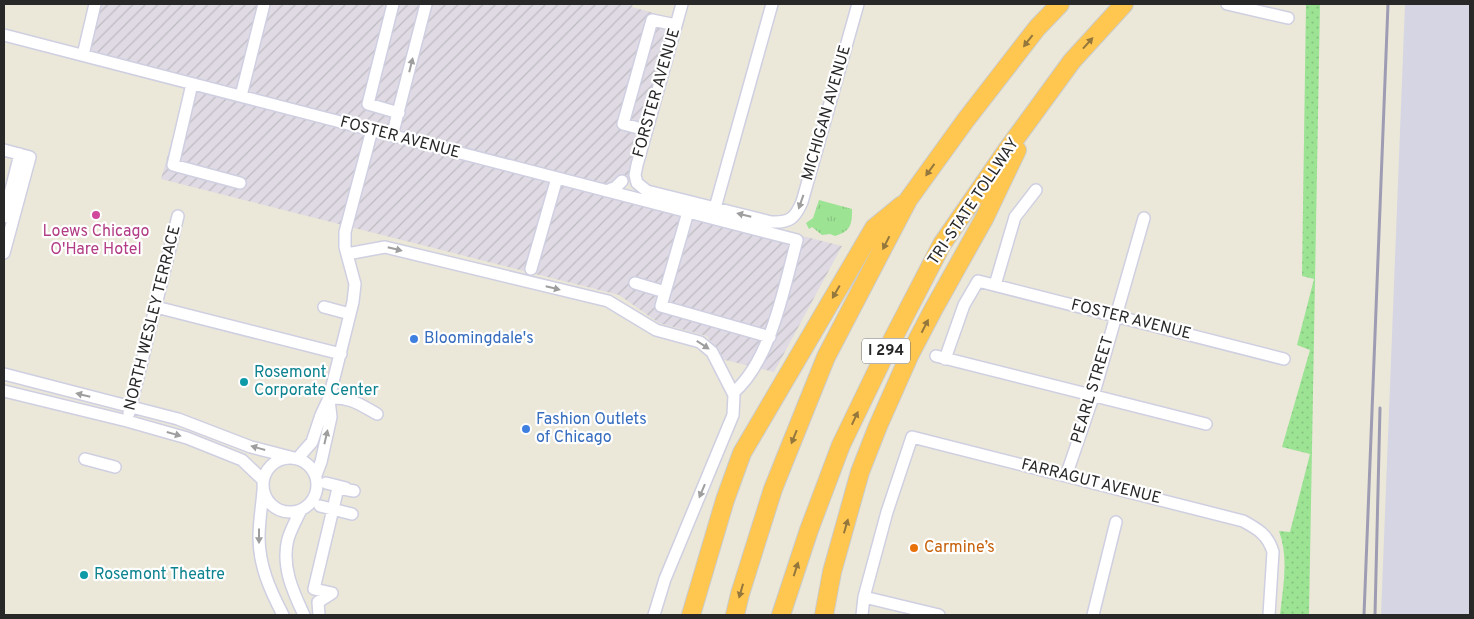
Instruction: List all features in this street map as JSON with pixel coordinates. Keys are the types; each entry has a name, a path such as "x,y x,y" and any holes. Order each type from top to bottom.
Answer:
{"highway":[{"name":"I 294","path":"735,615 774,489 826,357 908,200 965,121 1037,28 1060,4"},
{"name":"TRI-STATE TOLLWAY","path":"781,615 809,530 841,445 886,352 942,244 1072,61 1124,4"},
{"path":"824,615 832,572 860,472 878,426 910,354 986,217 1037,109"},
{"path":"691,615 725,500 742,453 874,228 908,200"}],"street":[{"path":"83,55 96,4"},
{"path":"242,96 264,4"},
{"path":"393,4 368,104 399,113"},
{"path":"392,136 426,4"},
{"name":"FORSTER AVENUE","path":"682,4 635,174 637,183 647,191 715,208"},
{"path":"715,208 772,4"},
{"name":"MICHIGAN AVENUE","path":"715,208 771,222 779,222 796,215 802,202 858,4"},
{"path":"1228,4 1288,18"},
{"path":"646,130 623,124 652,20 676,25"},
{"name":"FOSTER AVENUE","path":"4,35 797,240 770,337"},
{"path":"192,84 173,165 240,183"},
{"path":"296,459 312,442 329,398 341,354 355,284 344,241 345,232 372,130"},
{"path":"4,150 30,157 6,236 4,253"},
{"path":"4,217 20,154"},
{"path":"531,268 557,178"},
{"path":"606,191 622,181"},
{"path":"995,285 1015,217 1036,190"},
{"path":"688,212 661,306 770,337 746,380 733,393"},
{"name":"NORTH WESLEY TERRACE","path":"127,421 178,216"},
{"name":"PEARL STREET","path":"1066,476 1094,395 1144,218"},
{"path":"347,254 386,247 608,301 656,330 700,342 712,352 734,395 733,415 665,579 654,615"},
{"name":"FOSTER AVENUE","path":"1094,395 940,358 964,305 978,281 1284,359"},
{"path":"634,283 665,292"},
{"path":"156,307 341,354"},
{"path":"324,307 350,314"},
{"path":"4,374 191,423 251,447 305,462 316,475 318,487 316,496 311,504 301,510 284,512 276,509 270,503 265,496 263,484 248,464 236,457 187,438 127,421 4,391"},
{"path":"1094,395 1206,424"},
{"path":"316,475 321,462 331,417 329,398"},
{"name":"FARRAGUT AVENUE","path":"864,597 887,512 912,437 1242,521 1259,530 1265,536 1273,552 1268,615"},
{"path":"283,615 268,584 260,554 258,537 263,484 266,472 278,461 286,458 296,459"},
{"path":"85,459 115,466"},
{"path":"319,615 318,602 332,594 314,589 338,488 356,491 326,484"},
{"path":"320,506 352,514"},
{"path":"301,510 291,532 286,555 290,585 304,615"},
{"path":"1093,615 1116,522"},
{"path":"862,615 864,597 939,615"}],"shaded area":[{"path":"91,4 633,4 632,7 672,18 624,191 842,246 774,372 721,359 707,336 659,323 619,295 161,179 190,77 80,50"},
{"path":"1405,4 1470,4 1470,615 1381,615"}],"green space":[{"path":"1306,4 1320,4 1309,615 1280,615 1285,562 1279,531 1290,532 1310,454 1282,447 1310,350 1297,345 1314,279 1302,276"},
{"path":"819,200 852,209 850,227 835,236 830,234 822,235 812,227 809,229 806,223 813,218"}],"railway":[{"path":"1364,615 1388,4"},
{"path":"1375,615 1380,408"}],"place":[{"name":"Loews Chicago O'Hare Hotel","path":"96,215"},
{"name":"Bloomingdale's","path":"414,339"},
{"name":"Rosemont Corporate Center","path":"244,382"},
{"name":"Fashion Outlets of Chicago","path":"526,429"},
{"name":"Carmine’s","path":"914,548"},
{"name":"Rosemont Theatre","path":"84,575"}]}
